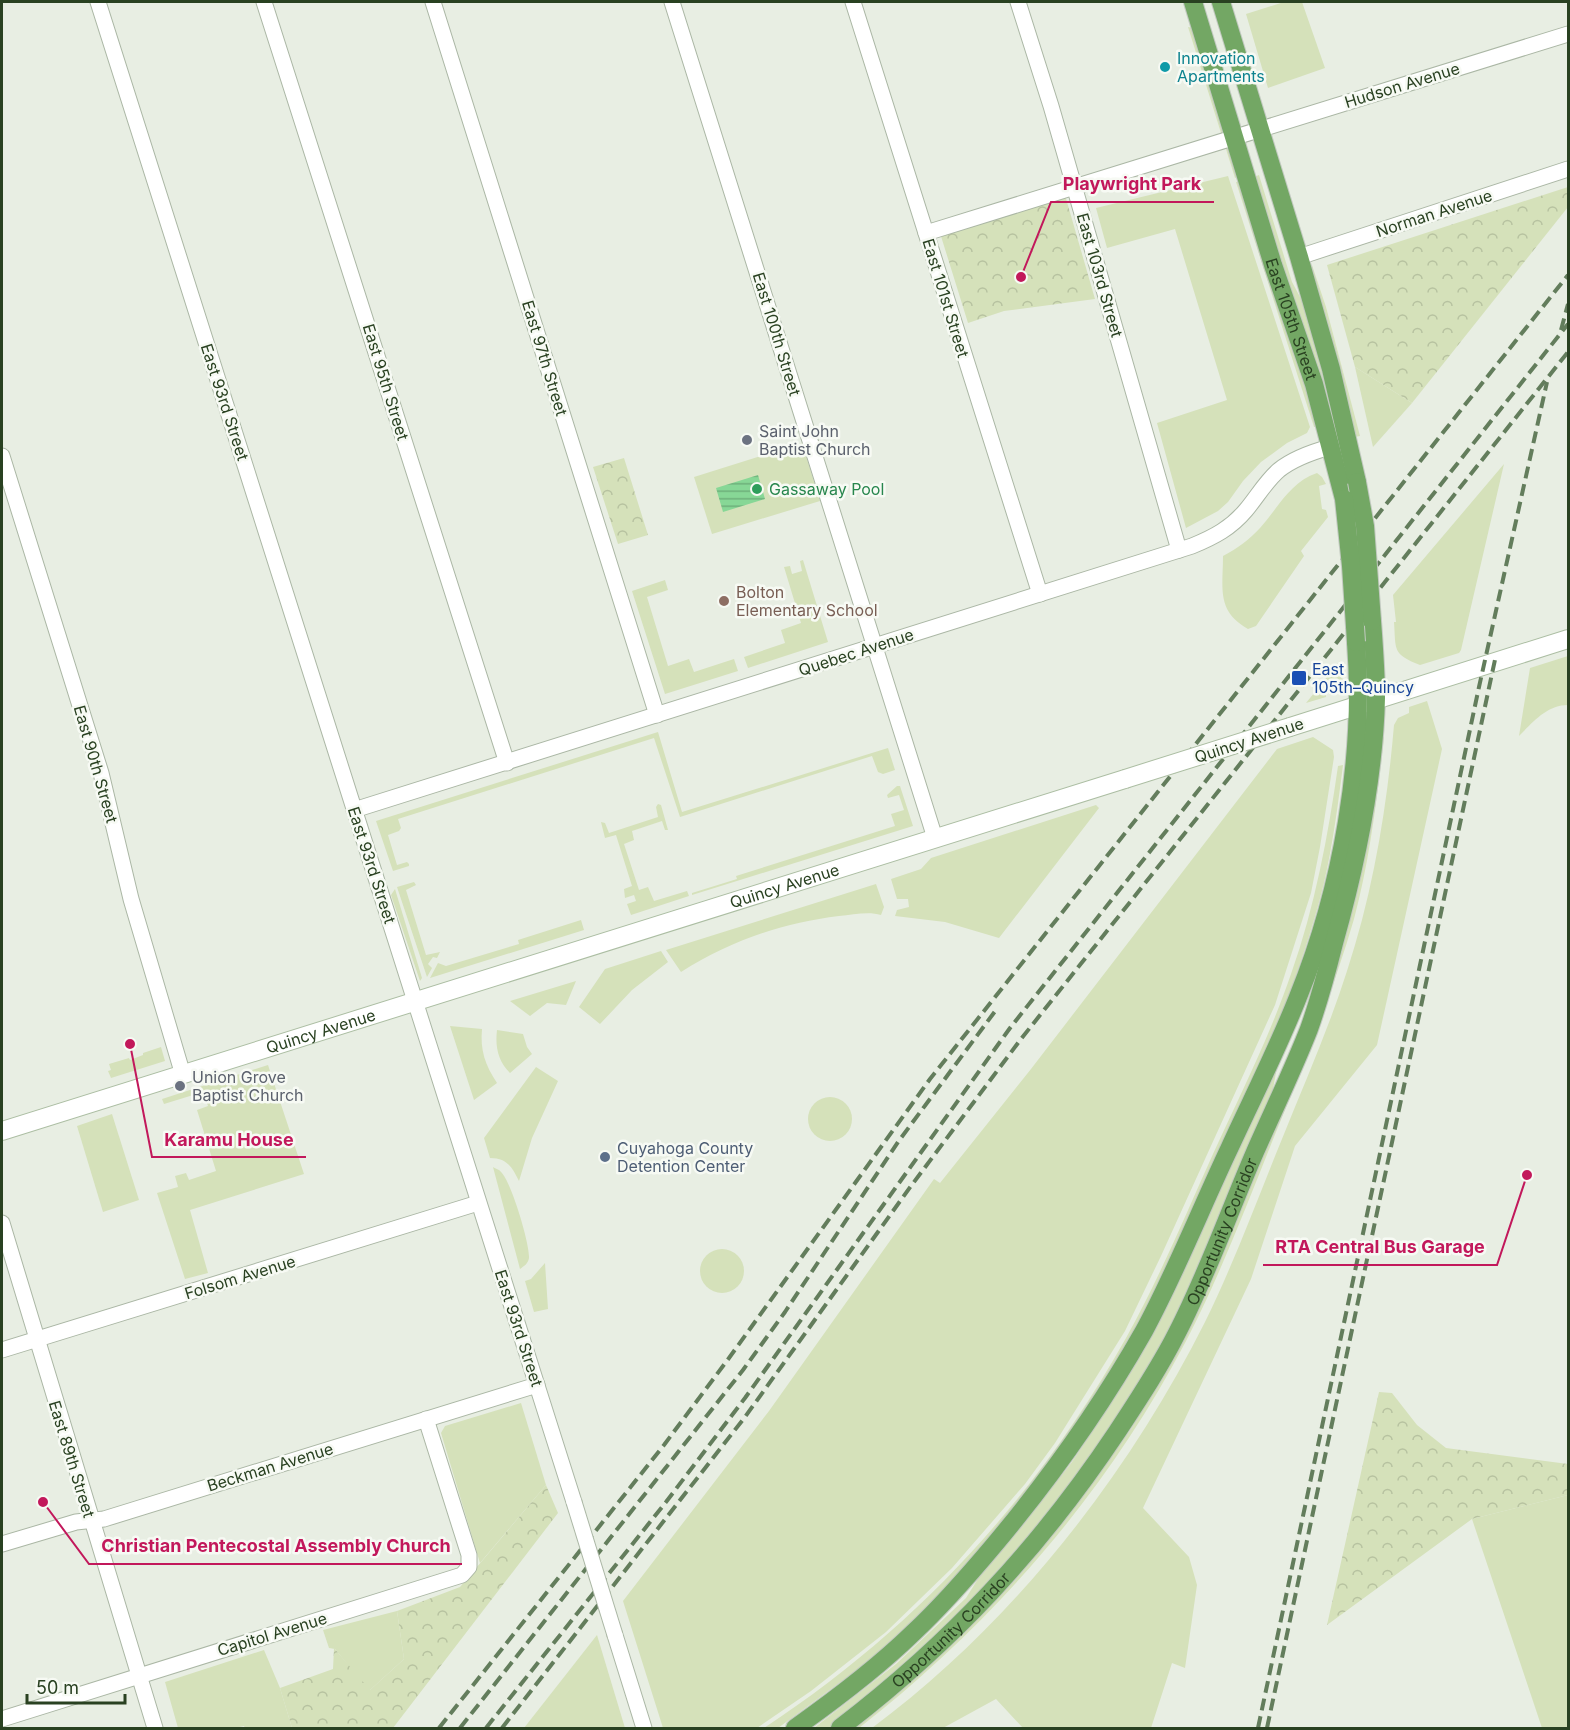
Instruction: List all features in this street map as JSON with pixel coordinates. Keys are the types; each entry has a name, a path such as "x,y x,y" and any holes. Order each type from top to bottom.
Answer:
{"main road":[{"name":"East 105th Street","path":"1193,2 1274,265 1314,384 1344,500 1356,642"},
{"name":"East 105th Street","path":"1223,2 1331,369 1365,526 1372,621"},
{"name":"Opportunity Corridor","path":"840,1728 895,1684 958,1628 1048,1528 1090,1472 1135,1404 1176,1335 1309,1028 1348,893 1358,848 1370,762 1367,702 1372,621"},
{"name":"Opportunity Corridor","path":"795,1728 888,1656 956,1590 1027,1506 1073,1445 1111,1387 1145,1328 1280,1040 1318,944 1351,800 1358,737 1367,702 1356,642"}],"street":[{"name":"East 93rd Street","path":"98,2 644,1728"},
{"name":"East 95th Street","path":"264,2 507,763"},
{"name":"East 97th Street","path":"433,2 657,715"},
{"name":"East 100th Street","path":"672,2 935,838"},
{"name":"East 101st Street","path":"853,2 1040,594"},
{"name":"East 103rd Street","path":"1018,2 1179,550"},
{"name":"Hudson Avenue","path":"926,233 1569,34"},
{"name":"Norman Avenue","path":"1299,256 1569,169"},
{"name":"Quebec Avenue","path":"354,810 1212,538 1226,530 1239,518 1278,471 1305,455 1330,447"},
{"name":"East 90th Street","path":"2,456 101,773 131,899 183,1075"},
{"name":"Quincy Avenue","path":"2,1131 1569,639"},
{"name":"Folsom Avenue","path":"2,1350 478,1203"},
{"name":"East 89th Street","path":"2,1223 155,1728"},
{"name":"Beckman Avenue","path":"2,1544 76,1522 104,1519 537,1385"},
{"name":"Capitol Avenue","path":"2,1719 462,1575 469,1567 469,1555 426,1419"}],"green space":[{"path":"1284,2 1302,2 1325,68 1268,88 1246,14"},
{"path":"1188,27 1193,28 1238,177 1235,178"},
{"path":"1259,175 1292,282 1307,310 1344,464 1254,177"},
{"path":"1228,176 1310,427 1307,433 1287,443 1261,462 1218,511 1186,528 1157,423 1227,400 1175,229 1107,248 1096,208"},
{"path":"1240,181 1313,407 1317,427 1314,427 1236,182"},
{"path":"1568,187 1568,207 1412,403 1355,367 1327,265"},
{"path":"1065,195 1095,299 1004,311 968,323 940,233"},
{"path":"1312,265 1326,307 1360,436 1355,437 1311,271"},
{"path":"1355,367 1412,403 1373,447"},
{"name":"Gassaway Pool","path":"802,443 820,501 712,534 694,477"},
{"path":"624,458 648,535 618,544 593,467"},
{"path":"1504,464 1461,650 1459,653 1420,665 1404,658 1396,645 1393,595"},
{"path":"1317,473 1326,484 1319,486 1322,509 1326,510 1328,517 1301,551 1304,556 1256,626 1248,629 1238,622 1226,606 1222,588 1223,556 1243,544 1256,532 1292,489"},
{"path":"803,560 828,642 748,668 744,657 785,643 781,630 801,623 784,567 790,566 792,574 802,571 800,561"},
{"path":"665,580 668,590 647,597 668,666 689,659 694,672 734,659 738,671 665,694 632,591"},
{"path":"1568,656 1568,705 1547,711 1519,736 1530,668"},
{"path":"1340,661 1342,671 1344,671 1338,690 1330,695 1329,693 1326,697 1306,703"},
{"path":"1427,701 1442,749 1377,1045 1295,1146 1251,1279 1143,1508 1189,1557 1197,1585 1185,1668 1172,1663 1151,1728 1023,1728 996,1699 943,1728 872,1728 923,1687 1018,1595 1062,1544 1102,1491 1140,1436 1174,1380 1226,1277 1340,992 1356,941 1378,850 1394,725 1398,718 1409,713 1409,707"},
{"path":"658,732 682,812 888,748 895,770 883,774 878,772 872,756 680,817 654,738 398,819 401,828 388,835 397,865 407,862 409,866 393,871 376,821"},
{"path":"1380,736 1384,737 1369,851 1354,919 1336,976 1242,1218 1185,1343 1154,1399 1119,1453 1042,1553 955,1645 859,1728 851,1728 941,1654 1017,1578 1090,1487 1131,1429 1159,1381 1293,1078"},
{"path":"1313,737 1333,750 1334,757 1311,893 1275,1005 1125,1331 1055,1443 1025,1484 952,1568 886,1632 811,1691 757,1728 663,1728 623,1601 769,1411 934,1179 940,1183 1031,1069 1277,749"},
{"path":"1343,765 1333,839 1324,883 1309,938 1284,1009 1159,1286 1114,1371 1032,1490 937,1598 865,1664 778,1728 764,1728 820,1689 872,1647 922,1603 969,1555 1053,1452 1091,1396 1126,1338 1150,1293 1274,1020 1307,923 1325,845 1338,766"},
{"path":"900,786 913,826 692,895 692,893 737,879 736,876 895,826 891,814 904,810 899,795 888,798 887,795"},
{"path":"658,804 661,805 668,830 665,830 662,821 632,831 634,840 624,844 639,890 648,887 654,901 687,891 689,896 631,915 627,904 636,901 634,895 625,898 624,889 632,886 616,835 605,838 601,822 605,823 609,833 658,817 656,807"},
{"path":"1096,805 1099,808 999,938 945,922 895,916 897,910 909,907 908,899 897,899 891,879 921,869 931,858"},
{"path":"414,882 416,885 406,890 426,955 440,952 437,958 433,957 428,964 432,968 427,977 397,887"},
{"path":"876,884 884,907 881,915 866,913 797,923 757,935 718,951 681,972 666,950"},
{"path":"395,889 422,978 420,981 391,895"},
{"path":"581,920 584,930 430,978 438,963 446,966 519,944 518,940"},
{"path":"661,951 668,962 632,990 600,1024 579,1007 605,969"},
{"path":"576,981 566,1005 547,1003 530,1016 510,1001"},
{"path":"450,1026 482,1029 484,1057 497,1083 474,1100"},
{"path":"497,1030 523,1034 532,1054 510,1073 498,1053"},
{"path":"161,1047 165,1061 111,1078 108,1071 111,1070 109,1064 129,1058 130,1060"},
{"path":"268,1065 304,1174 190,1210 208,1273 185,1279 157,1193 178,1187 175,1176 186,1173 189,1180 216,1171 197,1110 208,1106 203,1092 164,1104 162,1099"},
{"path":"536,1067 558,1081 532,1138 519,1181 508,1164 496,1158 490,1158 484,1138"},
{"path":"1277,1067 1273,1089 1192,1285 1152,1364 1052,1513 935,1640 829,1728 814,1728 896,1664 966,1598 981,1574 1072,1462 1119,1391 1154,1332"},
{"path":"830,1097 845,1104 852,1119 845,1134 830,1141 815,1134 808,1119 815,1104"},
{"path":"112,1114 139,1200 103,1212 77,1126"},
{"path":"493,1167 505,1178 515,1199 523,1227 529,1258 520,1269"},
{"path":"722,1249 737,1256 744,1271 737,1286 722,1293 707,1286 700,1271 707,1256"},
{"path":"545,1263 548,1309 534,1312 525,1281 531,1279"},
{"path":"1379,1392 1392,1393 1417,1425 1446,1448 1568,1464 1568,1495 1472,1519 1327,1625"},
{"path":"521,1403 546,1485 480,1563 441,1433 445,1426"},
{"path":"546,1485 558,1513 393,1728 292,1728 280,1688 333,1669 334,1648 370,1690 404,1659 397,1611 460,1587"},
{"path":"1568,1495 1568,1728 1542,1728 1472,1519"},
{"path":"397,1611 404,1659 369,1691 335,1649 329,1648 323,1630"},
{"path":"597,1635 625,1728 524,1728"},
{"path":"264,1650 280,1688 292,1728 245,1728 244,1726 178,1728 165,1682"}],"shaded area":[{"path":"758,475 765,499 723,512 716,488"}],"railway":[{"path":"439,1728 664,1445 930,1079 1568,275"},
{"path":"1561,330 1568,304"},
{"path":"486,1728 666,1502 745,1398 1010,1028 1568,324"},
{"path":"502,1728 745,1417 911,1186 1021,1039 1568,352"},
{"path":"1258,1728 1479,687 1547,382"},
{"path":"1267,1728 1496,655"},
{"path":"460,1728 743,1370 785,1312 898,1142 996,1010"}],"place":[{"name":"Innovation Apartments","path":"1165,67"},
{"name":"Playwright Park","path":"1021,277"},
{"name":"Saint John Baptist Church","path":"747,440"},
{"name":"Gassaway Pool","path":"757,489"},
{"name":"Bolton Elementary School","path":"724,601"},
{"name":"East 105th–Quincy","path":"1299,678"},
{"name":"Karamu House","path":"130,1044"},
{"name":"Union Grove Baptist Church","path":"180,1086"},
{"name":"Cuyahoga County Detention Center","path":"605,1157"},
{"name":"RTA Central Bus Garage","path":"1527,1175"},
{"name":"Christian Pentecostal Assembly Church","path":"43,1502"}]}
